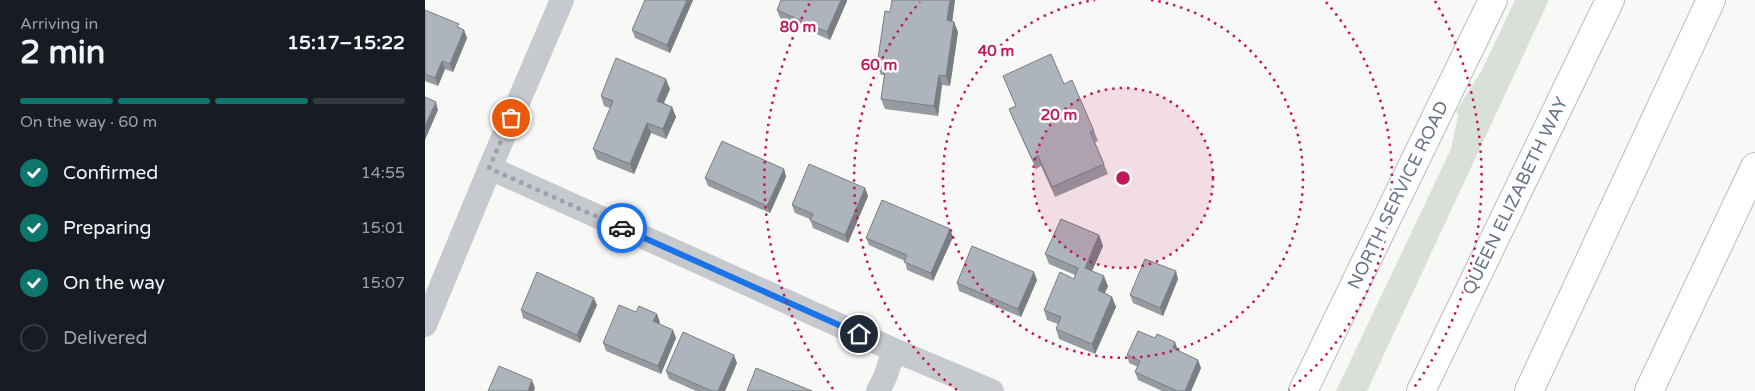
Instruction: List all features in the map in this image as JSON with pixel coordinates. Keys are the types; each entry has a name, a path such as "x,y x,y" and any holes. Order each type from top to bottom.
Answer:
{"main road":[{"name":"NORTH SERVICE ROAD","path":"1303,391 1493,0"},
{"name":"QUEEN ELIZABETH WAY","path":"1421,391 1610,0"},
{"path":"1529,391 1711,0"},
{"path":"1649,391 1755,167"}],"street":[{"path":"425,325 489,168 562,0"},
{"path":"489,168 894,350 991,391"},
{"path":"879,391 894,350"}],"shaded area":[{"path":"1515,0 1549,0 1367,391 1336,391 1451,149 1458,116 1456,111 1482,70"}],"building":[{"path":"645,0 687,0 667,45 632,30"},
{"path":"781,0 841,0 827,32 777,10"},
{"path":"892,0 950,0 947,20 954,22 946,76 939,75 934,106 881,99 886,66 877,65 885,11 890,12"},
{"path":"425,10 459,24 457,27 464,30 450,64 442,61 435,78 425,74"},
{"path":"1051,54 1064,84 1072,80 1094,131 1090,132 1104,164 1052,187 1038,156 1032,159 1009,109 1016,106 1003,76"},
{"path":"616,58 666,79 657,101 672,107 663,129 647,123 630,164 593,149 613,101 601,96"},
{"path":"425,97 436,102 425,126"},
{"path":"722,141 784,169 767,206 705,178"},
{"path":"809,164 865,188 845,235 810,220 813,214 792,205"},
{"path":"882,200 950,229 931,273 904,262 907,255 866,238"},
{"path":"1061,219 1099,235 1085,268 1104,276 1098,290 1112,297 1092,344 1056,329 1061,317 1044,310 1060,272 1074,279 1078,268 1045,254"},
{"path":"972,246 1034,272 1018,309 957,283"},
{"path":"1145,259 1176,271 1160,308 1130,295"},
{"path":"537,272 594,298 577,335 521,310"},
{"path":"619,305 636,312 639,306 657,314 653,321 673,330 658,366 603,343"},
{"path":"1138,331 1155,338 1157,334 1175,342 1173,348 1198,360 1185,391 1177,391 1135,372 1140,361 1127,355"},
{"path":"683,332 734,355 718,391 712,391 666,371"},
{"path":"499,366 532,380 528,391 488,391"},
{"path":"756,368 812,391 747,391"}],"way so far":[{"path":"511,118 489,168 622,228"}],"route":[{"path":"622,228 859,334"}]}
